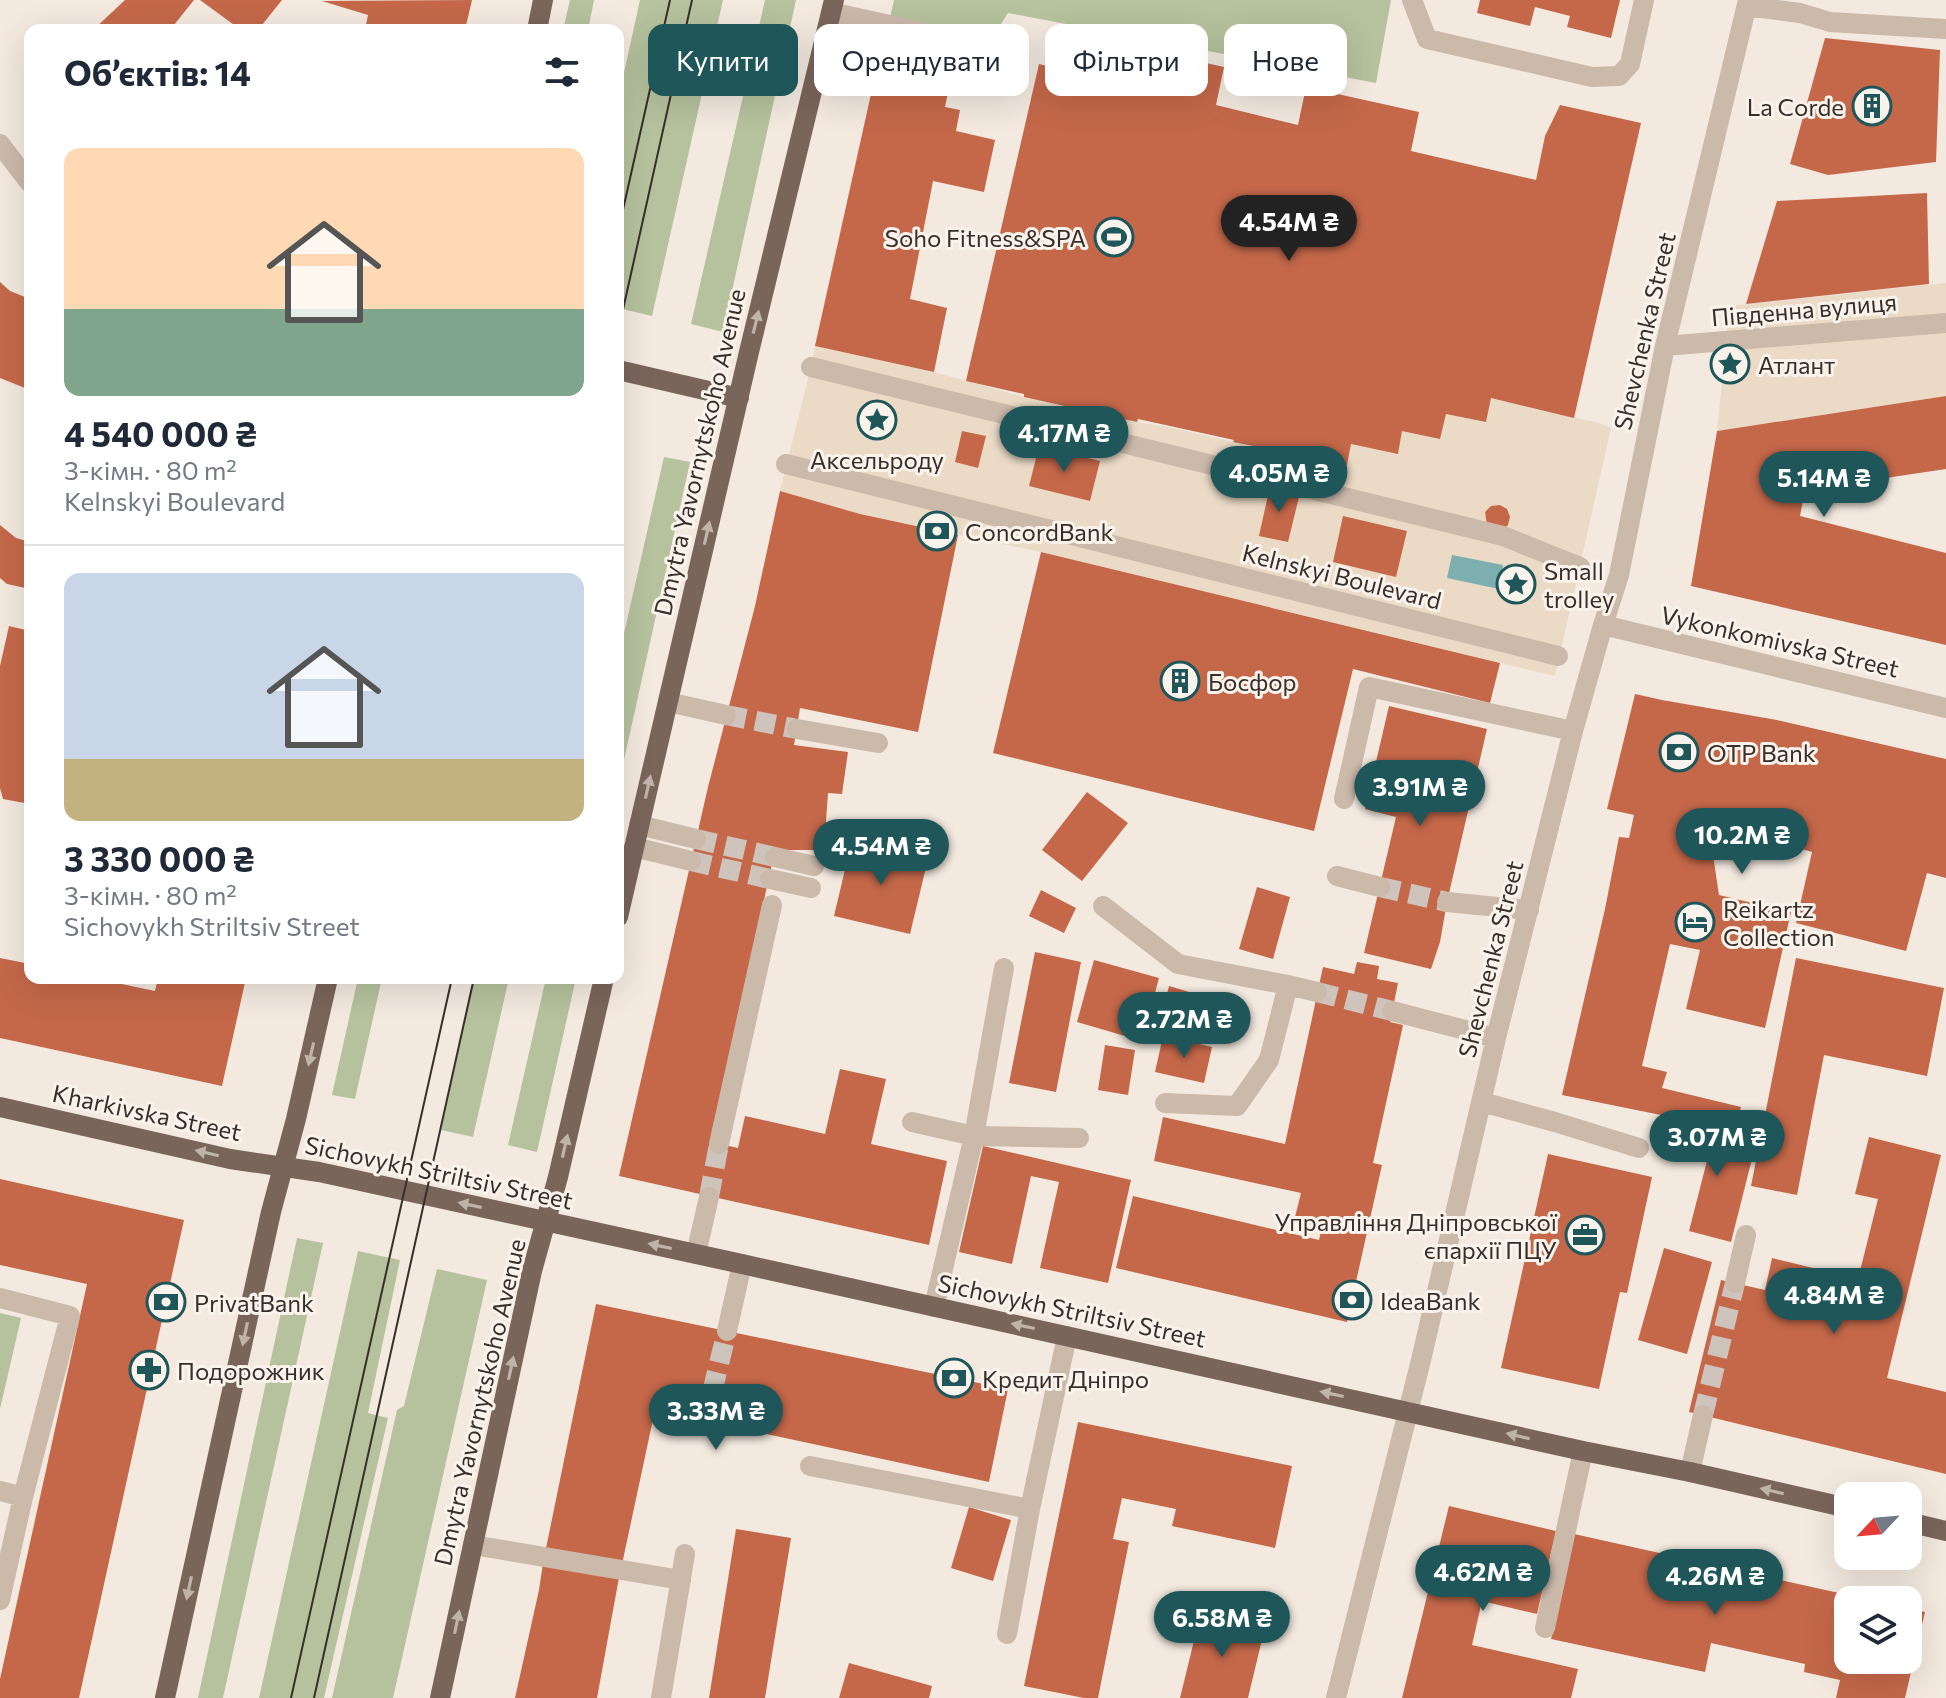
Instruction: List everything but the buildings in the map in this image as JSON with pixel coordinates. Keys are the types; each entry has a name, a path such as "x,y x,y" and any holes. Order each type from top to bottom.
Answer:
{"main road":[{"path":"538,24 543,0"},
{"name":"Dmytra Yavornytskoho Avenue","path":"624,891 832,6"},
{"path":"624,371 739,398"},
{"path":"165,1698 271,1212 327,984"},
{"name":"Dmytra Yavornytskoho Avenue","path":"440,1698 532,1271 558,1177 603,984"},
{"name":"Kharkivska Street","path":"0,1107 230,1159 284,1166"},
{"name":"Sichovykh Striltsiv Street","path":"284,1166 1834,1505"},
{"path":"1922,1525 1946,1531"}],"street":[{"path":"1412,0 1427,39 1592,77 1619,76 1630,64 1644,0"},
{"path":"1748,3 1830,22 1946,29"},
{"name":"Shevchenka Street","path":"1336,1698 1573,731 1619,575 1665,346 1748,3"},
{"path":"832,6 900,24"},
{"path":"0,144 24,175"},
{"name":"Південна вулиця","path":"1665,346 1946,323"},
{"path":"811,367 1503,536 1580,567"},
{"name":"Kelnskyi Boulevard","path":"786,464 1558,656"},
{"name":"Vykonkomivska Street","path":"1603,625 1946,708"},
{"path":"1344,799 1369,687 1573,731"},
{"path":"668,702 726,715"},
{"path":"797,729 878,743"},
{"path":"639,825 696,839"},
{"path":"634,847 691,861"},
{"path":"775,857 814,866"},
{"path":"1337,876 1380,887"},
{"path":"770,879 811,888"},
{"path":"1447,902 1529,910"},
{"path":"719,1144 772,905"},
{"path":"1103,906 1178,964 1317,992"},
{"path":"934,1307 974,1136 1004,968"},
{"path":"1165,1103 1237,1106 1269,1060 1288,985"},
{"path":"1392,1011 1496,1038"},
{"path":"1482,1102 1639,1148"},
{"path":"912,1122 974,1136 1079,1138"},
{"path":"696,1254 709,1197"},
{"path":"1735,1283 1746,1235"},
{"path":"727,1331 742,1264"},
{"path":"0,1298 70,1316 0,1600"},
{"path":"1007,1634 1067,1336"},
{"path":"1690,1472 1703,1415"},
{"path":"1545,1628 1583,1451"},
{"path":"810,1466 1030,1509"},
{"path":"0,1491 23,1497"},
{"path":"473,1545 681,1580"},
{"path":"661,1698 685,1554"}],"green space":[{"path":"570,0 594,0 589,24 564,24"},
{"path":"640,0 723,0 718,24 648,24 648,96 701,96 652,316 624,309 624,73"},
{"path":"765,0 796,0 791,24 760,24"},
{"path":"894,0 1391,0 1376,83 1347,77 1347,24 1224,24 1224,54 1208,51 1208,24 1066,24 1008,13 1001,24 921,24 890,18"},
{"path":"743,96 775,96 723,332 691,324"},
{"path":"664,457 690,462 624,760 624,634"},
{"path":"357,984 381,984 355,1099 332,1095"},
{"path":"473,984 508,984 473,1137 441,1130"},
{"path":"545,984 575,984 537,1152 508,1145"},
{"path":"297,1238 323,1243 223,1698 198,1698"},
{"path":"358,1251 400,1260 368,1413 388,1418 324,1698 259,1698"},
{"path":"437,1269 487,1280 393,1698 332,1698 397,1410 404,1406"},
{"path":"0,1313 21,1318 0,1409"}],"shaded area":[{"path":"1946,283 1946,396 1717,431 1730,306"},
{"path":"815,346 934,372 1024,397 1347,465 1351,444 1398,453 1402,431 1419,432 1440,439 1446,414 1491,398 1611,428 1555,676 1041,552 860,514 780,491"}],"water":[{"path":"1452,555 1503,565 1499,589 1447,578"}],"tunnel":[{"path":"726,715 797,729"},
{"path":"696,839 775,857"},
{"path":"691,861 770,879"},
{"path":"1380,887 1447,902"},
{"path":"1317,992 1392,1011"},
{"path":"709,1197 719,1144"},
{"path":"1703,1415 1735,1283"},
{"path":"705,1421 727,1331"}],"tram line":[{"path":"624,205 670,0"},
{"path":"624,305 692,0"},
{"path":"291,1698 451,984"},
{"path":"314,1698 473,984"}],"place":[{"name":"La Corde","path":"1872,106"},
{"name":"Soho Fitness&SPA","path":"1114,237"},
{"name":"Атлант","path":"1730,364"},
{"name":"Аксельроду","path":"877,420"},
{"name":"ConcordBank","path":"937,531"},
{"name":"Small trolley","path":"1516,584"},
{"name":"Босфор","path":"1180,681"},
{"name":"OTP Bank","path":"1679,752"},
{"name":"Reikartz Collection","path":"1695,922"},
{"name":"Управління Дніпровської єпархії ПЦУ","path":"1585,1235"},
{"name":"IdeaBank","path":"1352,1300"},
{"name":"PrivatBank","path":"166,1302"},
{"name":"Подорожник","path":"149,1370"},
{"name":"Кредит Дніпро","path":"954,1378"}]}
